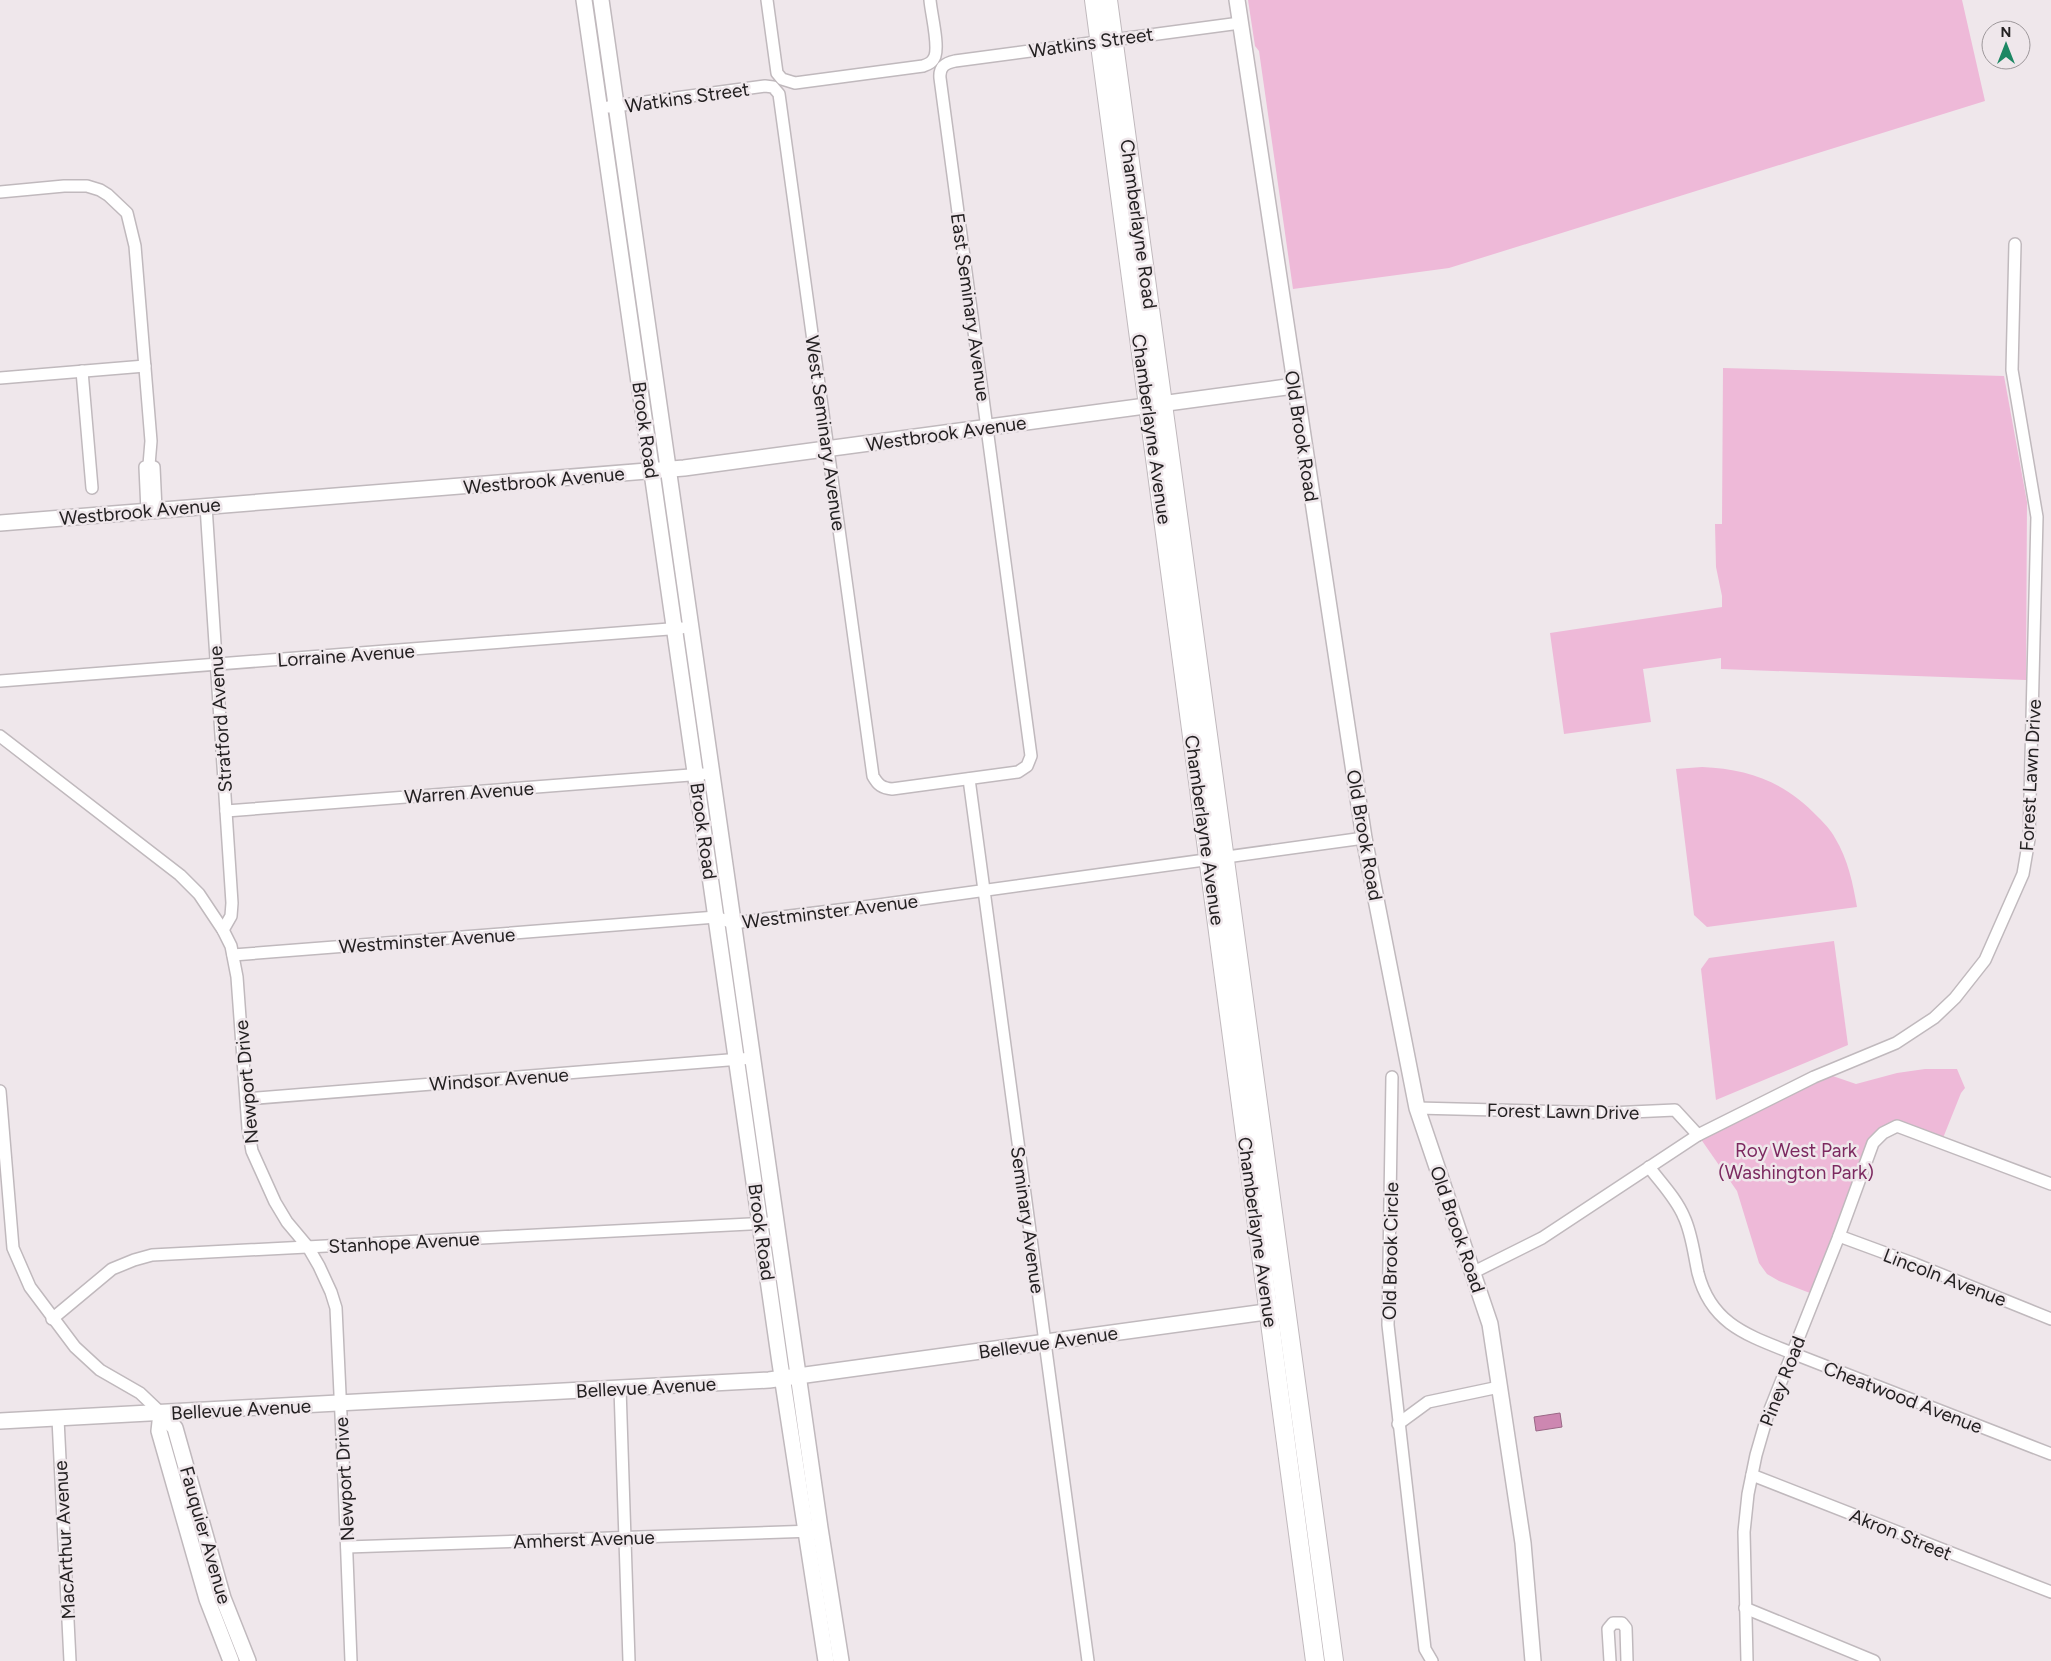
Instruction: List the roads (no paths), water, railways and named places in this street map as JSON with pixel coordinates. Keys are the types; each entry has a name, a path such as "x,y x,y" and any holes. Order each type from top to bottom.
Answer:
{"main road":[{"path":"1094,0 1107,41"},
{"name":"Chamberlayne Road","path":"1108,0 1107,41 1217,859 1287,1309"},
{"name":"Chamberlayne Avenue","path":"1217,859 1268,1312 1316,1661"},
{"name":"Chamberlayne Avenue","path":"1287,1309 1334,1661"}],"street":[{"name":"Brook Road","path":"584,0 783,1379 841,1661"},
{"name":"Brook Road","path":"601,0 799,1376 826,1661"},
{"name":"West Seminary Avenue","path":"767,0 776,68 777,91 780,98 871,767 875,781 884,788 892,789 969,779"},
{"name":"East Seminary Avenue","path":"930,0 1031,756 1027,766 1018,772 969,779"},
{"name":"Old Brook Road","path":"1236,0 1364,838 1417,1108 1490,1324 1523,1543 1533,1661"},
{"name":"Watkins Street","path":"600,108 1240,23"},
{"path":"0,192 64,186 87,186 104,192 124,209 130,223 135,246 151,446 149,464 145,467 145,472 152,510"},
{"name":"Forest Lawn Drive","path":"1474,1272 1542,1238 1698,1135 1814,1077 1896,1043 1934,1018 1955,998 1985,960 2023,874 2029,839 2037,517 2012,370 2016,244"},
{"path":"0,378 144,366"},
{"name":"Westbrook Avenue","path":"82,371 92,488"},
{"name":"Westbrook Avenue","path":"0,523 652,471 1294,386"},
{"name":"Stratford Avenue","path":"206,506 232,910 231,916 223,930"},
{"name":"Lorraine Avenue","path":"0,681 692,627"},
{"name":"Newport Drive","path":"0,736 180,874 202,899 223,930 233,955 239,994 249,1134 254,1158 287,1222 308,1247 334,1300 337,1322 351,1661"},
{"name":"Warren Avenue","path":"226,811 712,773"},
{"name":"Seminary Avenue","path":"969,779 1088,1661"},
{"name":"Westminster Avenue","path":"233,955 716,917 734,923 1364,838"},
{"name":"Windsor Avenue","path":"246,1099 753,1058"},
{"name":"Old Brook Circle","path":"1392,1077 1388,1325 1424,1655 1432,1661"},
{"name":"Fauquier Avenue","path":"0,1092 13,1248 30,1287 52,1319 75,1347 100,1370 140,1394 175,1428 220,1589 248,1661"},
{"name":"Forest Lawn Drive","path":"1417,1108 1609,1113 1675,1110 1698,1135"},
{"name":"Piney Road","path":"1746,1661 1744,1532 1752,1475 1763,1429 1839,1236 1873,1143 1883,1133 1897,1126 2051,1184"},
{"name":"Cheatwood Avenue","path":"1649,1167 1678,1205 1685,1219 1699,1276 1710,1304 1728,1324 1792,1354 2051,1454"},
{"name":"Stanhope Avenue","path":"52,1319 112,1269 152,1255 776,1223"},
{"name":"Lincoln Avenue","path":"1839,1236 1915,1264 2051,1319"},
{"name":"Bellevue Avenue","path":"0,1421 783,1379 1287,1309"},
{"path":"1398,1424 1428,1402 1499,1387"},
{"path":"620,1388 629,1661"},
{"name":"Fauquier Avenue","path":"161,1413 159,1430 196,1564 207,1599 231,1661"},
{"name":"MacArthur Avenue","path":"58,1419 70,1661"},
{"name":"Akron Street","path":"1752,1475 2051,1592"},
{"name":"Amherst Avenue","path":"347,1548 813,1531"},
{"path":"1745,1608 1874,1661"},
{"path":"1610,1661 1608,1628 1613,1623 1622,1623 1626,1628 1627,1661"}],"park label":[{"name":"Roy West Park (Washington Park)","path":"1796,1161"}]}
